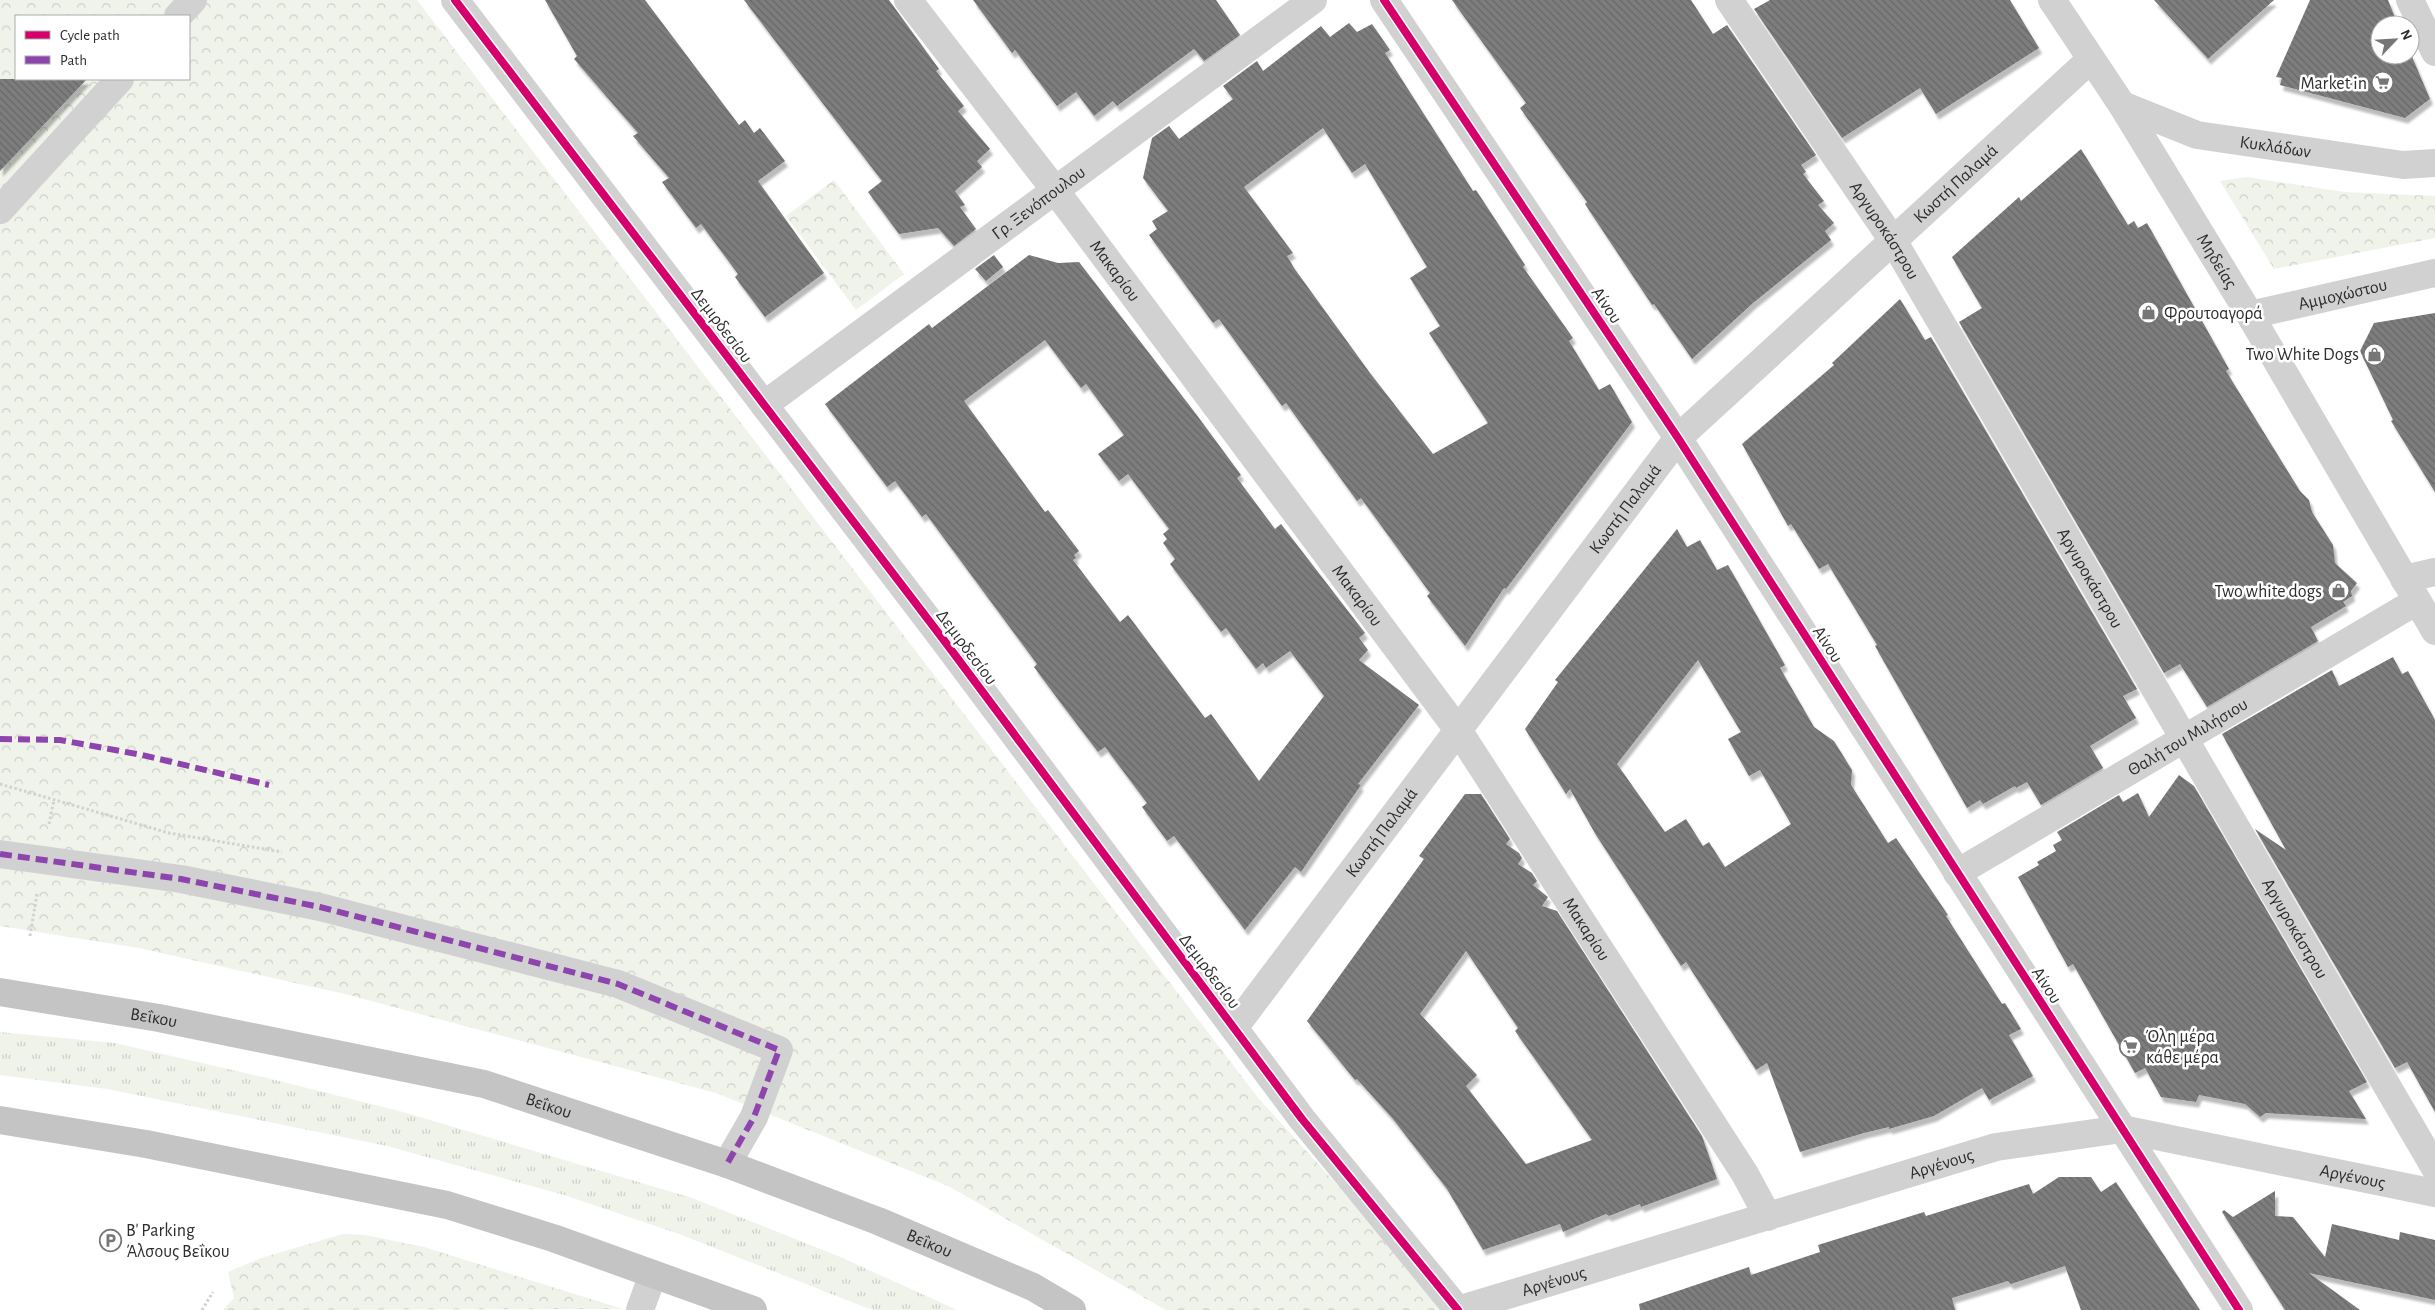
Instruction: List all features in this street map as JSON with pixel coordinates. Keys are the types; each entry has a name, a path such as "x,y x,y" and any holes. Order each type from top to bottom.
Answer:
{"main road":[{"name":"Βεΐκου","path":"0,992 160,1018 484,1084 727,1164 878,1221 1033,1288 1072,1310"},
{"path":"0,1120 146,1144 448,1205 553,1238 753,1310"}],"street":[{"path":"179,15 193,0"},
{"name":"Δεμιρδεσίου","path":"455,0 943,639 1302,1119 1458,1310"},
{"name":"Μακαρίου","path":"908,0 1056,190 1458,730 1745,1174 1768,1218"},
{"name":"Γρ. Ξενόπουλου","path":"764,405 1313,0"},
{"name":"Αίνου","path":"1384,0 1678,438 2239,1310"},
{"name":"Αργυροκάστρου","path":"1729,0 1894,242 2435,1168"},
{"name":"Μηδείας","path":"2052,0 2122,105 2250,315 2435,631"},
{"path":"2410,0 2435,52"},
{"name":"Κωστή Παλαμά","path":"1234,1028 1678,438 1894,242 2091,59"},
{"path":"0,210 119,80"},
{"name":"Κυκλάδων","path":"2122,105 2197,136 2403,165 2435,163"},
{"name":"Αμμοχώστου","path":"2250,315 2435,273"},
{"name":"Θαλή του Μιλήσιου","path":"1957,873 2184,739 2411,590 2435,572"},
{"path":"0,854 181,879 320,907 618,984 780,1050 754,1117 727,1164"},
{"name":"Αργένους","path":"1458,1310 1996,1148 2122,1129 2435,1193"},
{"path":"640,1310 653,1274"}],"path":[{"path":"0,784 169,833 282,852"},
{"path":"202,1310 212,1292"}],"green space":[{"path":"0,0 417,0 1259,1099 1451,1310 1166,1310 948,1186 716,1093 345,994 139,948 0,926"},
{"path":"2246,177 2344,192 2435,196 2435,238 2274,269 2220,181"},
{"path":"834,180 904,274 856,310 786,216"},
{"path":"0,1032 115,1043 403,1112 692,1198 838,1256 957,1310 872,1310 679,1234 564,1195 387,1146 107,1089 0,1075"},
{"path":"343,1234 365,1235 424,1247 623,1309 223,1310 234,1298 228,1272 261,1258"}],"building":[{"path":"545,0 645,0 739,125 745,120 754,133 760,128 785,161 758,181 824,273 765,317 735,277 738,274 701,224 696,228 662,182 669,178 633,136 638,133 574,59 577,56"},
{"path":"744,0 889,0 939,69 936,71 964,106 958,111 990,149 977,161 982,167 955,191 965,205 960,207 976,229 954,246 938,228 899,234 868,192 882,181"},
{"path":"973,0 1216,0 1240,35 1204,61 1194,49 1117,106 1113,101 1094,116 1076,92 1057,106 1015,50 1012,53"},
{"path":"1452,0 1691,0 1713,34 1727,25 1816,155 1801,165 1806,172 1803,174 1824,201 1818,205 1834,223 1825,231 1831,240 1753,303 1692,359 1654,304 1652,305 1585,204 1587,202 1520,108 1526,103"},
{"path":"1770,0 2010,0 2039,48 1936,114 1920,88 1842,138 1754,9"},
{"path":"2154,0 2274,0 2208,59"},
{"path":"2310,0 2388,0 2394,15 2370,15 2370,65 2416,65 2430,99 2405,118 2280,85 2282,78 2276,77"},
{"path":"1349,23 1357,32 1372,24 1390,50 1385,53 1473,191 1476,190 1525,265 1523,267 1573,338 1569,341 1599,390 1610,384 1632,422 1506,589 1504,588 1465,646 1427,596 1430,593 1361,498 1357,501 1286,403 1282,406 1219,319 1213,323 1149,235 1157,229 1152,221 1168,211 1143,178 1152,138 1169,126 1179,139 1233,99 1223,86 1257,61 1263,71 1321,26 1330,37","holes":["1323,128 1352,173 1365,164 1427,267 1410,278 1440,326 1429,333 1488,423 1433,454 1370,373 1294,268 1287,256 1293,253 1244,187"]},
{"path":"0,79 86,80 0,171"},
{"path":"2081,149 2128,225 2134,221 2138,228 2147,223 2229,369 2226,371 2300,491 2309,500 2312,512 2333,545 2335,563 2357,583 2351,591 2352,596 2343,602 2346,606 2311,627 2318,641 2207,707 2180,664 2164,673 1959,322 1982,308 1952,257 2019,197 2021,201"},
{"path":"994,255 1003,267 986,281 975,269"},
{"path":"1029,255 1058,263 1079,262 1241,475 1237,478 1275,529 1281,524 1365,633 1359,638 1368,650 1359,660 1419,705 1358,784 1361,785 1301,872 1295,867 1245,930 1174,836 1167,841 1142,807 1147,803 1105,747 1098,752 1034,667 1037,664 926,514 922,517 895,481 887,487 825,404 929,324 932,328","holes":["1045,340 1081,388 1086,384 1124,435 1098,454 1119,481 1128,474 1169,529 1163,534 1167,539 1163,543 1175,559 1170,564 1221,632 1226,628 1256,669 1263,663 1266,668 1290,651 1324,696 1259,781 1211,714 1205,718 1128,615 1120,622 1073,560 1076,558 1074,555 1079,551 1048,510 1045,512 964,401"]},
{"path":"1900,299 1925,340 1931,337 2137,689 2123,696 2136,718 2090,746 2103,768 2041,805 2027,782 2016,788 2015,786 1983,804 1980,800 1967,808 1875,646 1877,645 1828,564 1819,569 1791,524 1788,526 1742,444 1834,365 1832,363"},
{"path":"2435,313 2435,492 2391,421 2393,420 2360,351 2374,323"},
{"path":"1677,529 1687,547 1700,540 1717,570 1728,565 1785,665 1780,668 1814,727 1834,741 1852,770 1851,785 1888,843 1896,838 1948,915 1946,916 2002,1004 2005,1003 2021,1029 2009,1035 2033,1076 1989,1100 1982,1088 1934,1116 1889,1129 1889,1127 1864,1133 1800,1152 1767,1063 1756,1070 1686,962 1681,966 1596,835 1570,789 1566,794 1525,729 1558,682 1555,680","holes":["1698,660 1741,732 1728,739 1749,776 1760,770 1791,824 1725,867 1709,842 1703,846 1686,819 1665,832 1617,764"]},
{"path":"2393,657 2402,674 2408,671 2435,720 2435,1112 2407,1062 2395,1068 2255,829 2286,850 2222,734 2332,670 2339,686"},
{"path":"2179,775 2194,786 2367,1082 2349,1091 2366,1119 2266,1113 2260,1117 2245,1104 2199,1095 2196,1102 2161,1097 2145,1068 2135,1073 2073,964 2068,967 2018,877 2039,865 2037,862 2056,851 2053,845 2062,840 2057,832 2119,795 2123,802 2138,793 2149,817"},
{"path":"1465,794 1481,794 1510,839 1506,844 1519,853 1522,858 1518,864 1532,873 1537,881 1533,885 1548,897 1542,906 1557,911 1702,1136 1717,1179 1641,1207 1640,1204 1609,1216 1606,1214 1563,1232 1560,1224 1483,1250 1447,1189 1393,1119 1357,1079 1355,1080 1307,1021 1424,859 1419,856","holes":["1466,951 1518,1028 1515,1031 1592,1140 1526,1164 1466,1086 1477,1075 1420,1014"]},
{"path":"2059,1177 2091,1177 2101,1192 2116,1182 2200,1310 2081,1310 2065,1266 2011,1284 2008,1281 1952,1298 1955,1310 1640,1310 1639,1304 1749,1267 1751,1275 1820,1252 1818,1245 1924,1212 1926,1216 2029,1184 2033,1194"},
{"path":"2275,1191 2275,1216 2293,1217 2325,1257 2332,1224 2399,1240 2400,1232 2435,1240 2435,1300 2309,1273 2360,1310 2285,1310 2222,1212 2224,1210 2233,1217"}],"marked path":[{"path":"0,739 60,740 142,755 269,785"},
{"path":"0,854 181,879 320,907 618,984 779,1050 754,1117 727,1164"}],"cycle path":[{"path":"455,0 943,639 1302,1119 1458,1310"},
{"path":"1384,0 1678,438 2239,1310"}],"place":[{"name":"Market in","path":"2383,83"},
{"name":"Φρουτοαγορά","path":"2148,313"},
{"name":"Two White Dogs","path":"2375,354"},
{"name":"Two white dogs","path":"2338,591"},
{"name":"Όλη μέρα κάθε μέρα","path":"2130,1046"},
{"name":"Β' Parking Άλσους Βεΐκου","path":"110,1240"}]}
